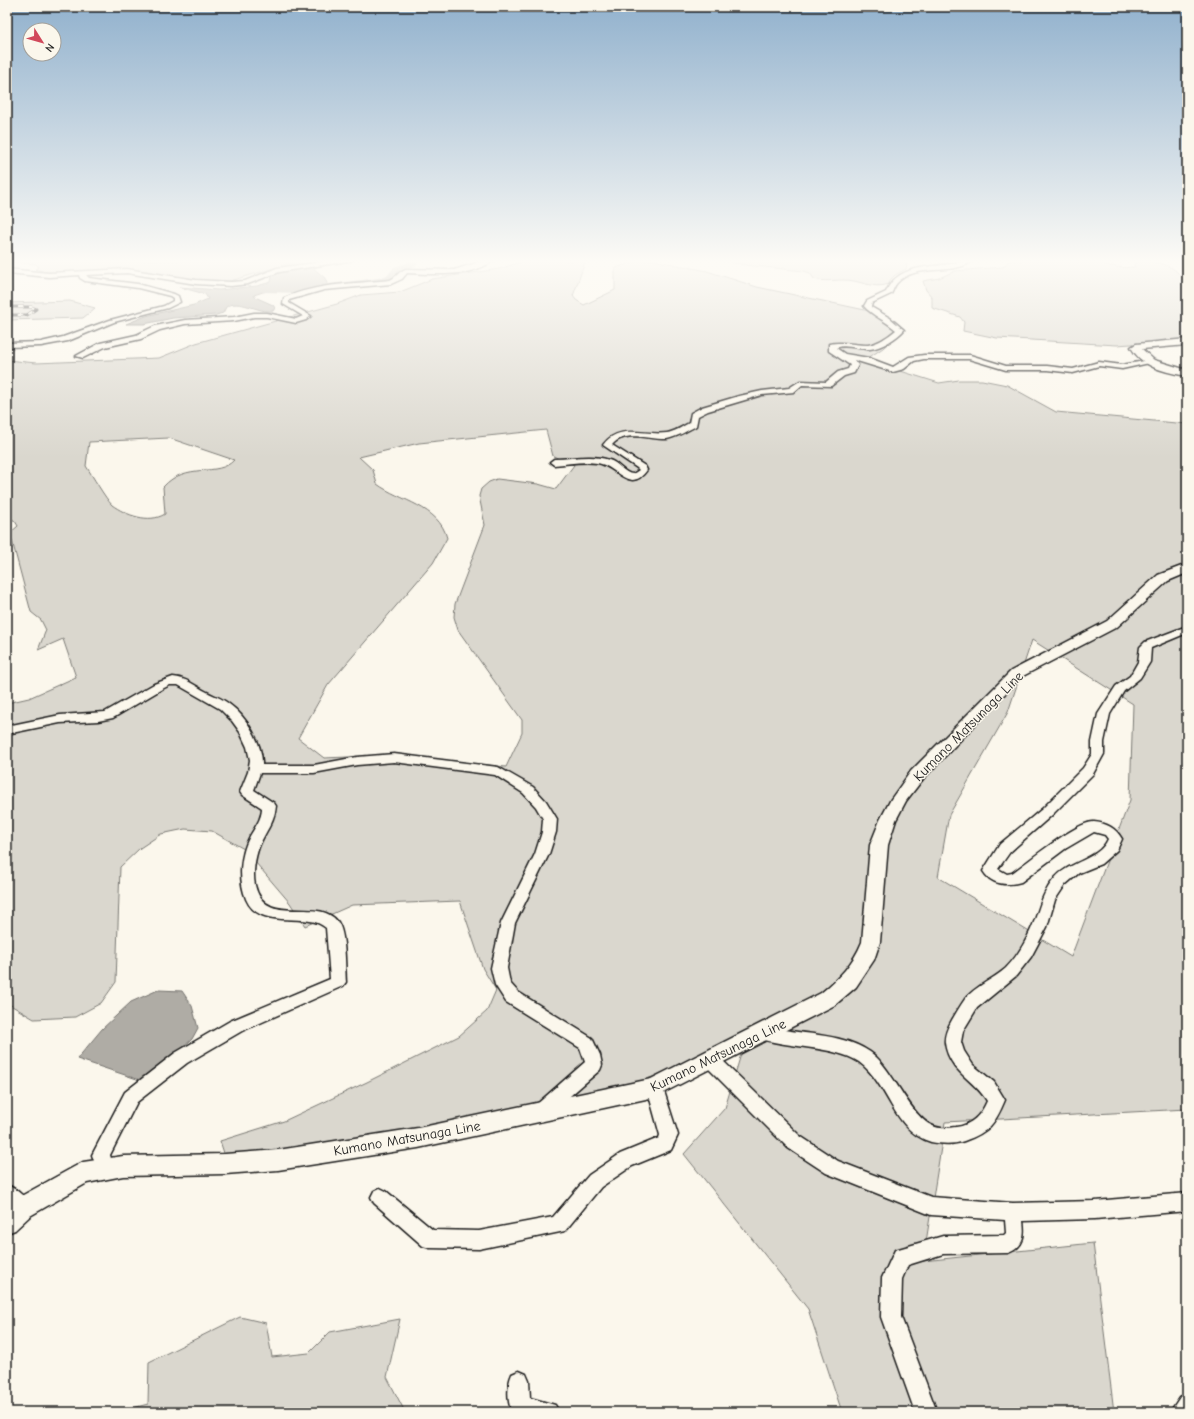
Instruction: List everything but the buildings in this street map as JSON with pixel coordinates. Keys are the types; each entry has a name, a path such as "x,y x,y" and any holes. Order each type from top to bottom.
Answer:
{"main road":[{"path":"1187,342 1136,347 1137,351 1150,362 1158,366 1187,373"},
{"name":"Kumano Matsunaga Line","path":"7,1222 22,1208 82,1173 105,1168 124,1166 225,1164 278,1160 418,1138 654,1088 828,999 849,981 864,960 870,942 879,845 891,815 917,775 1016,674 1112,624 1162,578 1187,568"}],"street":[{"path":"7,345 41,344 65,339 98,326"},
{"path":"80,356 103,345 138,337 158,328 166,326"},
{"path":"554,462 584,460 609,462 623,475 631,477 638,476 642,472 641,466 611,448 607,445 608,442 624,435 633,434 668,436 693,424 694,415 704,408 754,395 792,390 800,383 828,384 841,374 854,368 851,361 832,349 832,346 841,344 870,347 892,337 900,330 896,326"},
{"path":"840,355 866,360 893,370 901,367 912,359 924,357 970,357 1006,368 1047,368 1073,371 1099,364 1122,367 1150,362"},
{"path":"764,1033 781,1039 816,1043 863,1056 872,1063 884,1078 911,1121 921,1130 935,1136 947,1137 971,1131 989,1119 996,1100 988,1087 967,1070 956,1053 953,1042 955,1030 971,1003 1011,972 1026,953 1040,927 1048,899 1060,881 1074,869 1096,860 1112,846 1115,839 1110,832 1093,827 1077,834 1060,845 1016,878 1005,880 990,871 1005,848 1031,824 1047,812 1088,771 1098,754 1098,742 1104,714 1120,689 1134,678 1144,662 1146,648 1149,644 1166,639 1187,629"},
{"path":"7,730 69,718 87,719 101,717 111,714 161,686 173,681 183,682 218,702 229,709 238,719 251,741 256,758 255,769 247,792 269,806 270,815 252,848 248,884 256,903 272,913 287,916 318,916 327,918 333,926 338,982 229,1030 181,1058 131,1097 101,1155 105,1168"},
{"path":"255,769 314,769 357,761 394,758 422,760 498,771 528,790 541,804 550,819 549,832 542,854 508,923 499,968 503,985 512,997 586,1043 592,1055 594,1065 539,1113"},
{"path":"711,1060 794,1142 832,1167 931,1206 1013,1212 1095,1210 1187,1202"},
{"path":"380,1196 430,1239 479,1240 558,1225 595,1181 626,1160 665,1144 669,1135 654,1088"},
{"path":"7,1194 22,1208"},
{"path":"926,1412 891,1317 892,1278 902,1257 943,1245 1008,1244 1016,1236 1013,1212"},
{"path":"519,1380 520,1406 548,1412"},
{"path":"1181,1412 1187,1404"}],"shaded area":[{"path":"257,326 892,326 897,335 883,348 865,360 939,383 959,380 982,380 1007,385 1056,412 1187,424 1187,1109 945,1122 923,1261 1093,1243 1114,1412 842,1412 808,1309 684,1154 725,1108 747,1034 619,1092 374,1140 225,1156 220,1141 284,1121 367,1082 459,1036 487,1011 496,990 483,969 460,901 352,905 305,926 290,903 244,849 212,831 185,829 161,834 140,848 120,867 116,982 101,1003 75,1017 34,1019 7,1003 7,703 29,698 76,677 63,639 38,650 46,630 41,620 31,612 10,533 18,526 15,521 7,516 7,360 36,363 159,358 196,343","holes":["546,430 553,456 574,465 556,489 538,484 497,479 489,482 481,489 479,496 485,525 455,604 454,617 458,630 522,720 522,733 506,767 395,755 324,758 298,738 328,685 433,563 447,538 443,527 436,518 427,511 377,484 373,470 359,457 419,443","169,438 234,460 219,468 182,474 172,479 163,487 165,514 152,518 131,515 112,505 86,466 89,442","1032,640 1133,704 1130,800 1071,957 938,877 949,815 1008,712"]},
{"path":"964,326 1187,326 1187,340 1117,345 997,338 963,331"},
{"path":"158,990 182,991 192,1006 198,1028 192,1039 146,1082 77,1059 102,1029 131,1002"},
{"path":"240,1317 266,1323 272,1357 309,1353 330,1332 400,1319 387,1377 405,1412 117,1412 148,1404 149,1362"}]}
